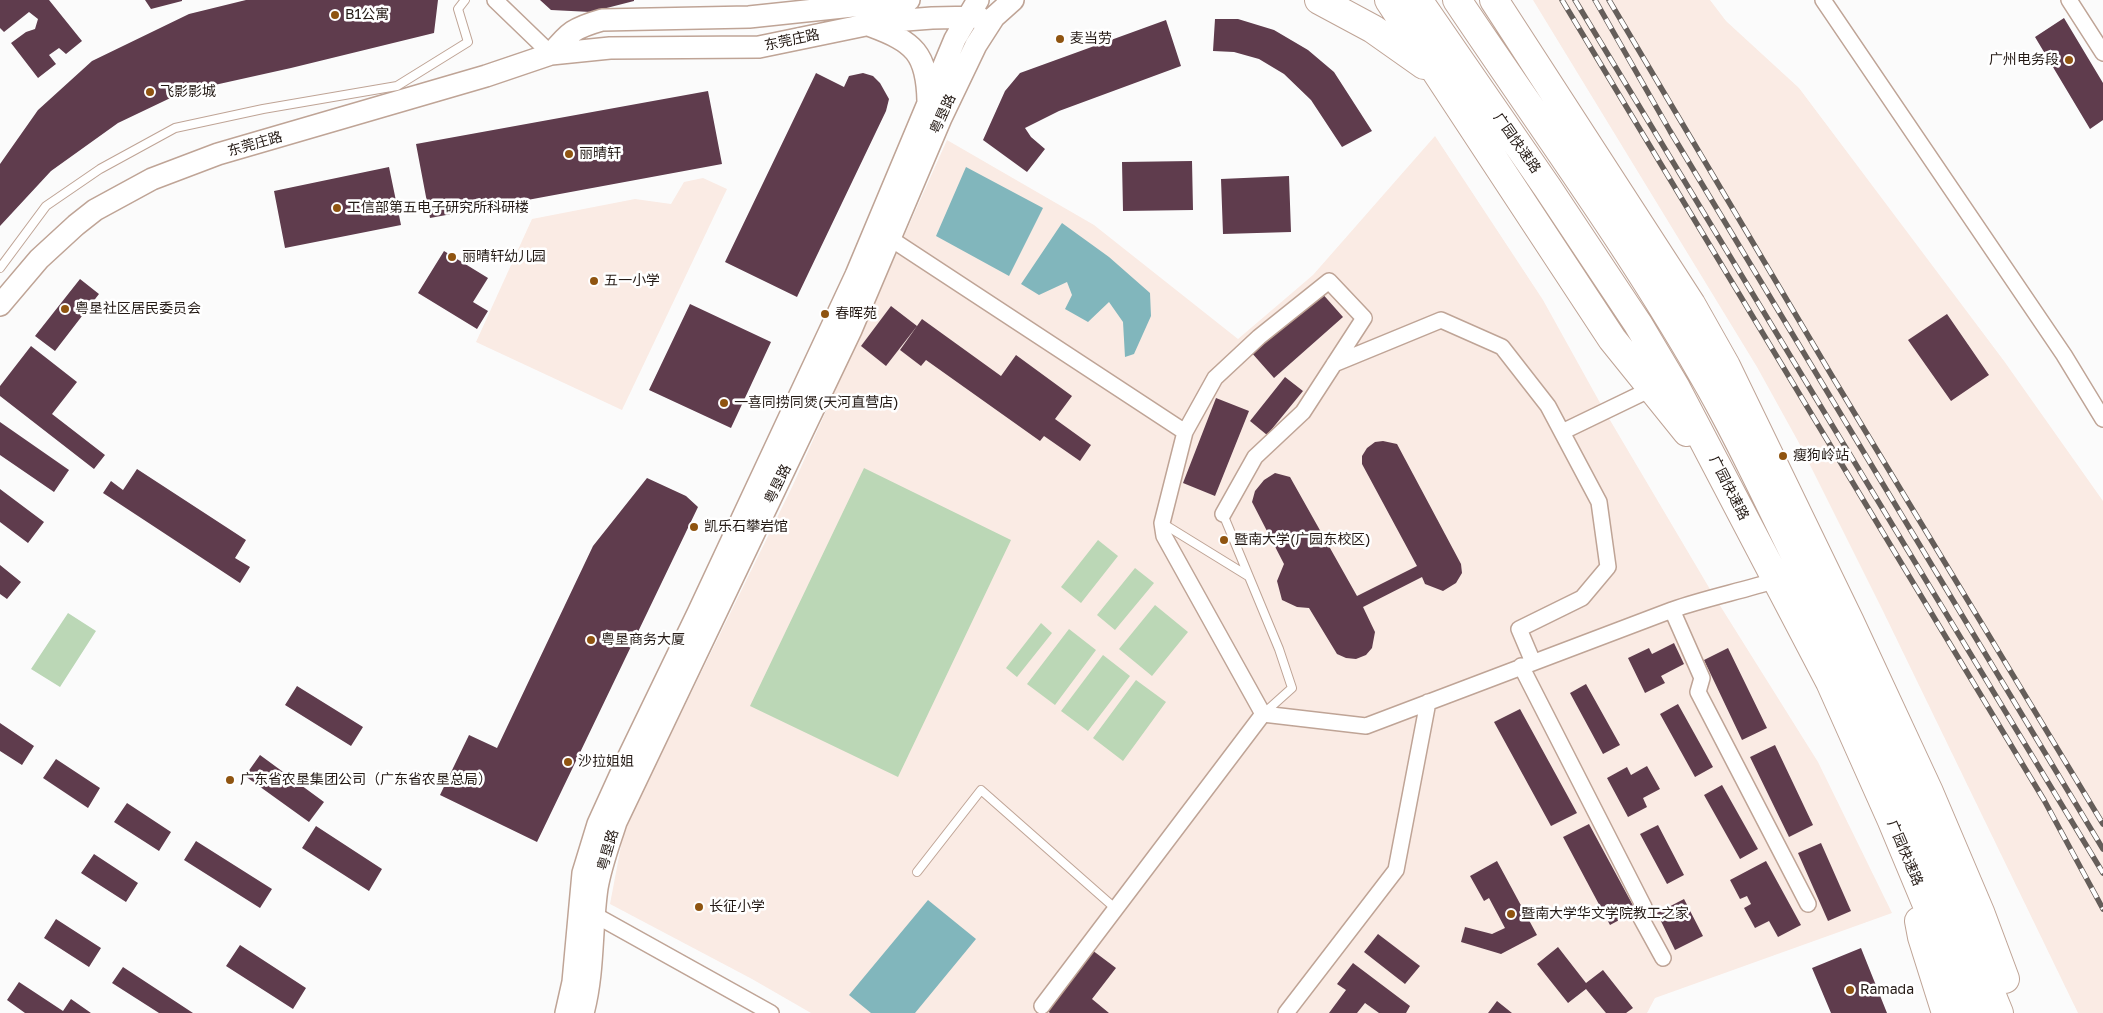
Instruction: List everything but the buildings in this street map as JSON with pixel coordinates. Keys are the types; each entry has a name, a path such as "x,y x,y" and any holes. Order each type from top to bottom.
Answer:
{"highway":[{"path":"1319,0 1373,29 1438,75"},
{"path":"1389,0 1406,11 1438,75 1612,339 1721,473"},
{"name":"广园快速路","path":"1418,0 1547,187 1647,340 1676,388 1830,682 1972,1013"},
{"name":"广园快速路","path":"1457,0 1573,170 1650,288 1703,374 1736,434 1889,751 1999,1013"},
{"path":"1494,0 1691,304 1726,366 1908,746 1980,912 2018,1013"},
{"path":"1786,537 1908,746"},
{"path":"1912,870 1922,937 1946,1013"}],"main road":[{"name":"东莞庄路","path":"551,54 567,35 580,27 602,20 749,16 849,3 909,0"},
{"name":"粤垦路","path":"583,1013 588,992 595,915 603,862 616,822 816,404 891,239 941,118 976,45 994,17 1013,0"},
{"name":"东莞庄路","path":"0,305 39,259 76,225 96,210 152,179 218,154 476,79 551,54 610,48 759,47 866,24 932,18 971,5"},
{"name":"粤垦路","path":"566,1013 573,982 583,873 598,824 856,275 971,5"},
{"path":"971,5 994,17"},
{"path":"866,24 899,37 917,52 924,69 928,104"}],"street":[{"path":"495,0 551,54"},
{"path":"1823,0 2058,346 2103,419"},
{"path":"2069,0 2103,54"},
{"path":"891,239 1185,432"},
{"path":"1223,514 1255,457 1303,412 1364,318 1329,281 1259,337 1215,378 1185,432 1162,523 1164,536 1263,714"},
{"path":"1334,364 1441,320 1502,347 1548,406 1599,502 1608,567 1582,598 1519,629 1527,664 1644,907 1642,918 1663,958"},
{"path":"1562,432 1651,388"},
{"path":"1263,714 1366,726 1672,610 1714,596 1741,591 1776,580"},
{"path":"1672,610 1702,678 1698,692 1808,904"},
{"path":"1286,1013 1396,870 1428,702"},
{"path":"1042,1006 1263,714"},
{"path":"595,915 771,1013"}],"lane":[{"path":"0,268 46,206 100,170 174,128 262,109 397,86 468,42 458,9 466,0"},
{"path":"1223,514 1279,649 1292,688 1263,714"},
{"path":"1162,523 1249,576"},
{"path":"917,872 981,790 1116,908"}],"shaded area":[{"path":"1533,0 1710,0 1726,21 1799,88 2004,361 2103,501 2103,1013 2078,1013 1883,611 1799,443 1757,367"},
{"name":"暨南大学(广园东校区)","path":"1435,136 1543,300 1604,410 1714,596 1818,762 1892,913 1655,998 1647,1013 811,1013 752,979 610,904 624,830 793,485 947,140 1094,225 1238,339 1313,275"},
{"name":"五一小学","path":"703,178 727,189 622,410 476,342 532,219 635,199 671,204 684,182"}],"green space":[{"path":"864,468 1011,540 898,777 750,706"},
{"path":"1098,540 1118,556 1081,603 1061,587"},
{"path":"1135,568 1154,583 1115,630 1097,615"},
{"path":"1155,605 1188,632 1152,676 1119,649"},
{"path":"68,613 96,631 60,687 31,669"},
{"path":"1041,623 1052,633 1017,677 1006,668"},
{"path":"1069,629 1096,650 1055,705 1027,684"},
{"path":"1103,655 1130,676 1088,731 1061,711"},
{"path":"1136,680 1166,702 1123,761 1093,738"}],"water":[{"path":"966,167 1043,208 1009,276 936,236"},
{"path":"1062,223 1109,257 1150,293 1151,316 1134,354 1125,357 1123,322 1109,302 1088,322 1065,309 1072,295 1067,282 1039,295 1021,284"},
{"path":"928,900 976,939 915,1013 871,1013 849,995"}],"railway":[{"path":"1562,0 2044,800 2103,909"},
{"path":"1575,0 2103,873"},
{"path":"1595,0 1670,131 2103,849"},
{"path":"1609,0 1832,376 2103,824"}],"place":[{"name":"B1公寓","path":"335,15"},
{"name":"麦当劳","path":"1060,39"},
{"name":"广州电务段","path":"2069,60"},
{"name":"飞影影城","path":"150,92"},
{"name":"丽晴轩","path":"569,154"},
{"name":"工信部第五电子研究所科研楼","path":"337,208"},
{"name":"丽晴轩幼儿园","path":"452,257"},
{"name":"五一小学","path":"594,281"},
{"name":"粤垦社区居民委员会","path":"65,309"},
{"name":"春晖苑","path":"825,314"},
{"name":"一喜同捞同煲(天河直营店)","path":"724,403"},
{"name":"瘦狗岭站","path":"1783,456"},
{"name":"凯乐石攀岩馆","path":"694,527"},
{"name":"暨南大学(广园东校区)","path":"1224,540"},
{"name":"粤垦商务大厦","path":"591,640"},
{"name":"沙拉姐姐","path":"568,762"},
{"name":"广东省农垦集团公司（广东省农垦总局）","path":"230,780"},
{"name":"长征小学","path":"699,907"},
{"name":"暨南大学华文学院教工之家","path":"1511,914"},
{"name":"Ramada","path":"1850,990"}]}
